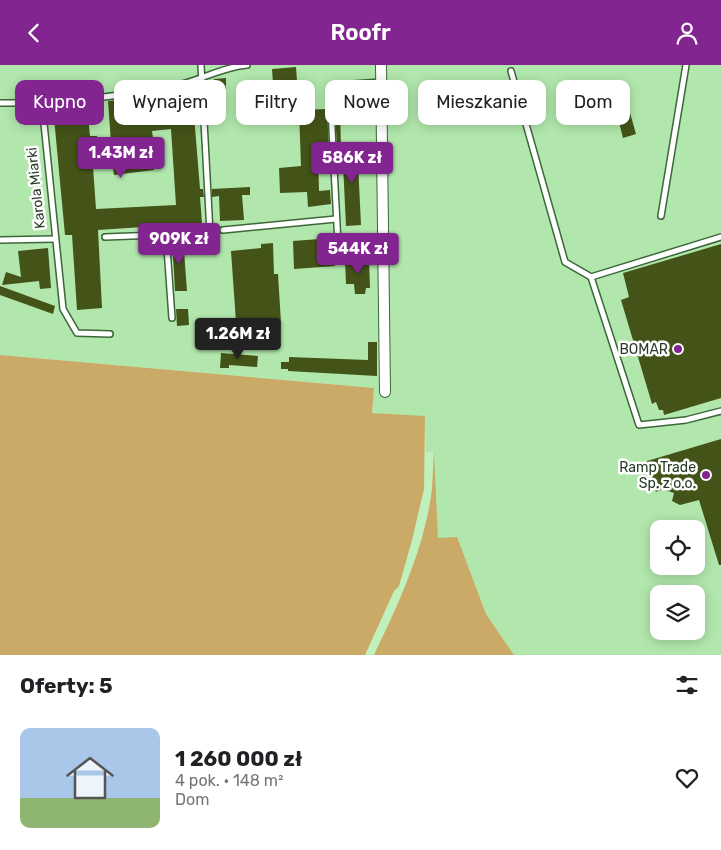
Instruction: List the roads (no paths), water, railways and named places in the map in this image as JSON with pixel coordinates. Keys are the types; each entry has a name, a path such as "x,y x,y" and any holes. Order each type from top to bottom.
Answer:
{"street":[{"path":"381,65 382,80"},
{"path":"383,125 385,392"}],"lane":[{"path":"106,237 210,233 201,65"},
{"path":"104,96 175,86 247,65"},
{"path":"660,217 686,65"},
{"path":"511,71 565,262 590,277 639,425 686,420 721,411"},
{"path":"0,103 15,103"},
{"name":"Karola Miarki","path":"44,125 63,309 77,333 110,334"},
{"path":"332,125 338,244 384,238"},
{"path":"223,230 336,219"},
{"path":"166,234 172,318"},
{"path":"590,277 721,237"},
{"name":"Karola Miarki","path":"0,240 55,239"}],"place":[{"name":"BOMAR","path":"678,349"},
{"name":"Ramp Trade Sp. z o.o.","path":"706,475"}]}
